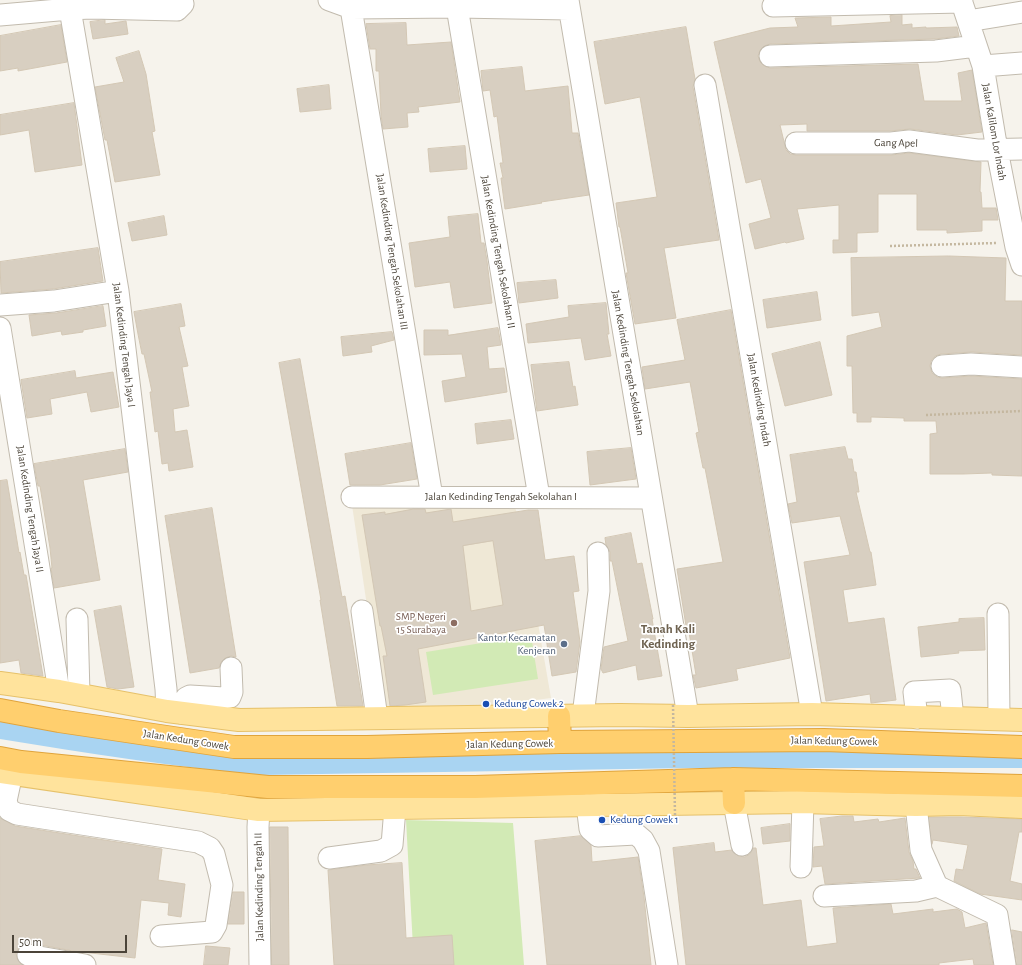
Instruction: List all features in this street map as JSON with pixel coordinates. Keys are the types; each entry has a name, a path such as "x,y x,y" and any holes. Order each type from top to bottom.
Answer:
{"highway":[{"name":"Jalan Kedung Cowek","path":"0,710 59,721 234,748 367,747 560,742 824,740 1022,747"},
{"path":"559,716 560,742"},
{"path":"4,768 21,762 268,787 475,787 733,779 1022,786"},
{"path":"733,779 734,803"}],"main road":[{"path":"0,684 69,693 174,712 239,720 559,716 680,710 1022,720"},
{"path":"4,768 259,810 803,802 916,805 959,804 1022,807"}],"street":[{"path":"0,14 83,5 177,10 183,4 182,0"},
{"path":"330,1 351,8 568,5"},
{"name":"Jalan Kedinding Tengah Jaya I","path":"83,5 165,681 174,712"},
{"name":"Jalan Kedinding Tengah Sekolahan","path":"568,5 650,498 680,710"},
{"path":"773,6 964,8 1022,12"},
{"name":"Jalan Kedinding Tengah Sekolahan II","path":"457,7 539,497"},
{"name":"Jalan Kedinding Tengah Sekolahan III","path":"351,8 432,497"},
{"name":"Jalan Kalilom Lor Indah","path":"964,8 979,56 997,150 1019,250"},
{"path":"770,56 936,51 1022,63"},
{"name":"Jalan Kedinding Indah","path":"705,85 812,714"},
{"name":"Gang Apel","path":"796,143 891,143 909,141 949,147 997,150 1022,149"},
{"path":"0,305 54,301 118,291"},
{"name":"Jalan Kedinding Tengah Jaya II","path":"0,328 69,693"},
{"path":"942,366 971,364 1022,367"},
{"name":"Jalan Kedinding Tengah Sekolahan I","path":"352,497 650,498"},
{"path":"583,715 599,591 598,553"},
{"path":"362,611 377,718"},
{"path":"998,614 999,719"},
{"path":"69,693 77,619"},
{"path":"174,712 186,698 190,696 230,697 232,692 232,668"},
{"path":"4,768 6,801 9,810 17,814 198,842 210,848 214,854 222,885 216,924 212,932 161,936"},
{"path":"801,867 803,802"},
{"path":"734,803 742,845"},
{"path":"587,805 591,832 598,836 636,834 643,840 649,851 667,965"},
{"path":"916,805 921,850 937,886"},
{"path":"329,858 381,851 392,845 395,808"},
{"name":"Jalan Kedinding Tengah II","path":"259,810 260,965"},
{"path":"824,896 916,891 937,886 997,915 1005,965"},
{"path":"28,955 85,965"}],"path":[{"path":"890,246 1019,250"},
{"path":"926,415 1022,411"},
{"path":"675,815 680,710"}],"shaded area":[{"name":"SMP Negeri 15 Surabaya","path":"352,505 515,506 525,548 551,698 466,709 383,714"}],"green space":[{"path":"531,635 538,679 433,695 426,652"},
{"path":"406,820 513,823 524,965 414,965"}],"water":[{"path":"0,721 109,735 735,750 1022,752 1022,768 687,768 261,775 163,764 0,739"}],"building":[{"path":"902,15 902,25 912,24 912,28 957,27 959,36 935,39 770,44 764,46 760,50 758,56 760,62 764,66 770,68 918,64 924,101 962,101 958,73 972,70 982,132 957,135 910,129 890,131 807,131 807,124 780,125 786,150 790,154 796,155 891,155 909,153 981,162 980,192 982,208 996,208 998,220 982,220 982,231 947,233 947,230 917,230 917,194 878,194 878,232 857,233 857,252 833,253 833,240 839,240 839,205 797,209 804,239 755,249 749,224 771,218 761,179 746,183 714,42 770,28 798,27 795,18 831,17 831,26 891,22 890,16"},
{"path":"105,20 105,24 126,21 128,34 93,39 90,22"},
{"path":"406,23 407,45 451,42 460,102 418,107 419,112 407,113 408,127 383,129 379,71 376,71 376,49 370,49 366,24"},
{"path":"61,25 67,62 18,71 18,68 0,71 0,36"},
{"path":"686,27 695,79 693,87 719,240 664,248 676,318 635,324 616,203 657,197 640,97 605,104 594,42"},
{"path":"139,51 146,74 155,131 152,132 160,175 115,182 95,87 124,82 116,58"},
{"path":"522,67 525,91 568,86 572,133 578,133 589,195 505,209 501,178 503,178 500,163 503,163 497,116 494,117 490,90 483,91 481,71"},
{"path":"329,85 331,109 300,112 297,89"},
{"path":"74,103 82,165 35,172 29,130 0,135 0,115"},
{"path":"465,146 467,169 430,172 428,149"},
{"path":"478,214 481,243 484,243 487,261 492,303 454,308 450,282 415,287 409,243 450,237 448,217"},
{"path":"164,216 167,235 132,241 128,223"},
{"path":"98,248 103,281 53,289 1,293 0,262"},
{"path":"949,256 1006,258 1005,301 1022,301 1022,355 972,352 941,354 935,356 931,361 930,366 932,373 937,377 942,378 971,376 1022,379 1022,476 992,475 992,473 930,474 930,434 937,433 936,421 904,421 904,418 871,417 871,422 857,422 857,413 853,413 852,366 847,366 847,336 882,327 879,312 852,316 851,258"},
{"path":"556,280 558,298 519,303 517,283"},
{"path":"817,292 821,320 767,328 763,300"},
{"path":"606,303 609,334 607,334 611,356 585,360 581,338 528,343 526,324 569,317 568,306"},
{"path":"181,304 185,326 179,327 188,366 182,367 189,406 173,409 175,432 187,430 193,467 169,471 168,463 162,464 158,431 155,432 150,392 152,392 144,354 142,354 134,312"},
{"path":"103,306 106,326 83,330 83,332 62,335 61,331 32,336 29,315 56,313"},
{"path":"731,310 790,658 736,669 738,680 696,688 693,675 696,675 689,632 687,632 677,569 723,562 705,468 703,468 696,433 699,432 690,382 645,389 642,367 685,360 677,320"},
{"path":"498,328 501,345 487,347 489,369 504,368 507,392 445,402 442,381 466,377 462,354 424,355 424,330 448,330 448,335"},
{"path":"392,332 394,340 371,346 372,352 343,356 341,337"},
{"path":"820,342 832,395 785,406 772,354"},
{"path":"300,359 342,597 345,596 363,706 337,706 321,600 279,363"},
{"path":"569,362 573,387 575,386 578,405 537,411 531,365"},
{"path":"75,371 76,378 113,372 119,407 91,412 87,392 50,399 52,414 27,418 21,380"},
{"path":"511,420 514,439 477,444 475,424"},
{"path":"411,443 417,479 380,485 350,485 345,454"},
{"path":"845,447 848,459 852,459 854,472 856,472 859,492 856,492 871,552 876,585 843,590 848,623 884,618 896,700 871,703 870,694 826,701 804,562 850,555 840,516 792,523 788,504 797,502 790,455"},
{"path":"631,448 636,479 590,485 587,452"},
{"path":"125,449 128,472 83,480 100,580 54,588 50,548 40,486 38,486 34,464"},
{"path":"7,480 19,553 20,552 24,575 26,575 43,676 21,673 19,660 0,663 0,481"},
{"path":"212,508 236,657 231,656 225,658 221,662 219,668 190,673 165,516"},
{"path":"414,509 425,509 426,513 451,509 453,522 528,510 538,510 545,560 574,556 579,591 573,592 580,642 576,672 552,676 544,625 418,649 426,702 390,706 383,656 387,656 380,626 362,515 385,512 385,514","holes":["493,541 503,605 471,611 463,546"]},
{"path":"631,533 637,564 642,563 662,676 638,680 636,665 603,673 601,669 604,647 628,641 612,561 610,561 610,552 606,545 605,538"},
{"path":"121,606 134,687 118,689 107,687 94,611"},
{"path":"984,618 985,650 958,651 959,653 921,657 918,627 959,622 959,619"},
{"path":"853,816 854,822 878,819 879,822 905,818 909,852 913,861 914,869 916,869 920,878 825,884 822,866 813,867 814,847 824,846 820,819"},
{"path":"929,817 1022,819 1022,832 1019,832 1010,881 1022,884 1022,900 980,894 954,881 956,869 963,870 968,845 933,840 932,844"},
{"path":"0,818 15,826 162,849 158,880 185,884 181,917 168,915 169,903 141,900 135,958 73,951 30,943 19,947 16,953 17,959 22,965 0,965"},
{"path":"790,824 790,841 763,844 761,828"},
{"path":"270,827 288,827 289,965 272,965"},
{"path":"581,836 591,845 592,862 638,857 651,965 547,965 535,841"},
{"path":"714,843 715,852 732,850 738,856 745,857 750,854 753,848 756,848 763,905 801,900 807,947 837,943 833,908 891,904 893,914 933,909 933,912 957,909 962,912 965,928 986,923 993,965 974,965 973,959 939,963 939,965 686,965 673,848"},
{"path":"402,863 406,938 452,935 454,965 334,965 328,870 367,865"},
{"path":"233,892 244,892 244,924 228,924"},
{"path":"1012,930 1022,932 1022,965 1017,965"},
{"path":"206,946 230,948 228,965 204,965"}],"place":[{"name":"SMP Negeri 15 Surabaya","path":"454,623"},
{"name":"Kantor Kecamatan Kenjeran","path":"564,644"},
{"name":"Kedung Cowek 2","path":"486,704"},
{"name":"Kedung Cowek 1","path":"602,820"}],"district":[{"name":"Tanah Kali Kedinding","path":"668,636"}]}
